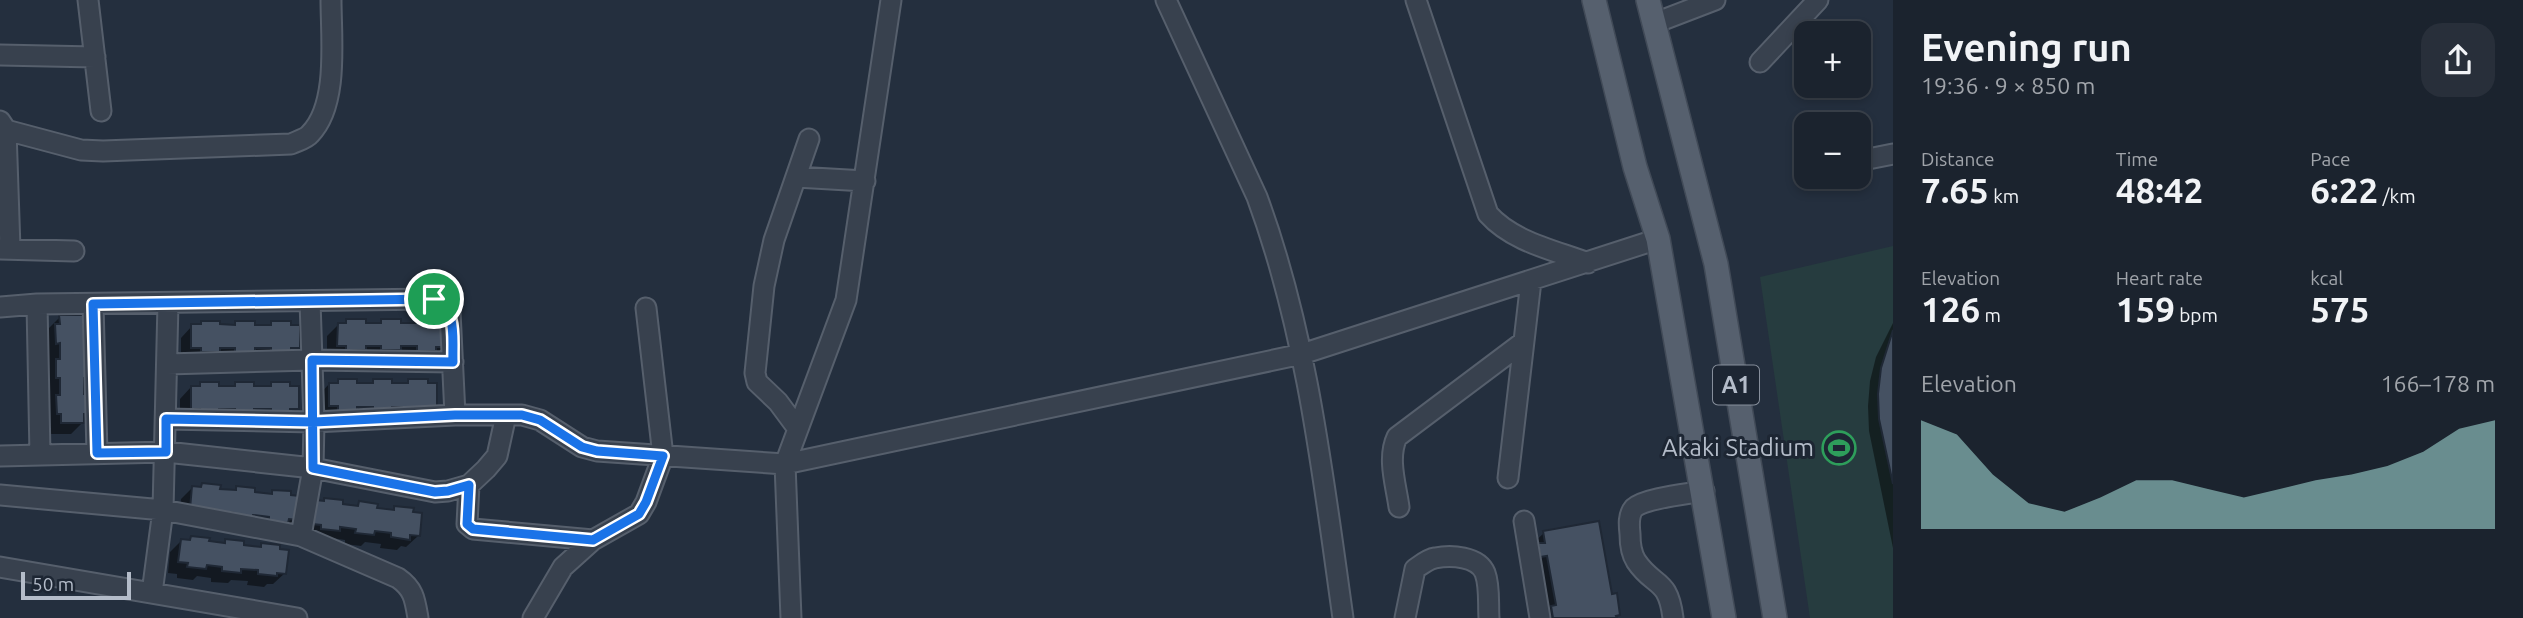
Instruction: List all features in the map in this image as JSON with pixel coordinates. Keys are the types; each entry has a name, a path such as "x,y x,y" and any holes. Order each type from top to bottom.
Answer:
{"main road":[{"name":"A1","path":"1594,0 1635,167 1658,239 1724,618"},
{"name":"A1","path":"1648,0 1716,264 1775,618"}],"street":[{"path":"74,251 5,249 3,126 81,150 291,144 309,136 322,117 330,91 331,0"},
{"path":"791,618 785,464 846,300 891,0"},
{"path":"1166,0 1267,223 1302,354 1318,437 1343,618"},
{"path":"1416,0 1488,214 1500,228 1516,236 1588,263"},
{"path":"1654,23 1715,0"},
{"path":"1760,62 1818,0"},
{"path":"93,1 95,57 102,111"},
{"path":"0,55 95,57"},
{"path":"798,429 778,402 757,382 755,373 764,286 774,240 809,139"},
{"path":"1871,158 1893,154"},
{"path":"796,177 865,181"},
{"path":"166,419 314,422 455,415 522,415 540,420 582,447 597,451 785,464 1302,354 1658,239"},
{"path":"1507,478 1531,281"},
{"path":"0,307 37,304 434,299 443,303 450,311 455,415"},
{"path":"301,536 313,468 310,301"},
{"path":"152,593 163,510 168,303"},
{"path":"37,304 40,455"},
{"path":"93,304 97,453"},
{"path":"533,618 563,567 593,540 639,514 663,456 646,309"},
{"path":"1399,508 1392,457 1397,437 1522,343"},
{"path":"167,364 312,360 453,362"},
{"path":"0,456 166,452 313,468 435,492 448,491 469,485 497,456 506,415"},
{"path":"469,485 466,517 467,524 473,529 593,540"},
{"path":"1674,618 1667,590 1637,562 1633,554 1629,518 1633,509 1643,503 1703,491"},
{"path":"0,495 163,510 301,536 409,585 415,595 418,618"},
{"path":"1524,521 1540,618"},
{"path":"1405,618 1415,569 1434,558 1463,558 1479,563 1484,570 1489,618"},
{"path":"0,567 297,618"}],"green space":[{"name":"Akaki Stadium","path":"1893,246 1893,618 1810,618 1760,277"}],"building":[{"path":"59,315 83,315 83,324 87,324 84,359 88,359 88,378 84,378 84,394 88,394 88,414 84,414 84,423 61,423 61,414 57,414 56,395 60,395 60,378 56,378 56,359 60,359 60,343 56,344 55,324 60,324"},
{"path":"346,319 366,319 366,323 381,323 381,319 401,319 401,323 417,323 417,319 436,319 436,323 446,323 446,347 436,347 436,351 417,351 417,346 401,346 401,350 381,350 381,346 366,346 366,350 346,350 346,346 337,346 338,323 346,323"},
{"path":"201,321 220,321 220,324 235,325 235,321 255,321 255,325 271,325 271,321 291,321 291,325 300,325 300,348 291,348 291,352 271,352 271,348 255,348 255,352 235,352 235,348 220,348 220,352 201,352 201,348 191,348 191,324 201,324"},
{"path":"1893,330 1893,484 1879,419 1878,394 1881,368"},
{"path":"338,379 357,379 357,383 373,383 373,379 392,379 392,383 408,383 408,379 428,379 428,383 437,383 437,407 428,407 428,411 408,411 408,407 373,410 373,407 357,407 357,411 338,411 338,406 329,406 329,383 338,383"},
{"path":"200,382 219,382 219,386 235,386 235,382 254,382 254,386 271,386 271,382 290,382 290,386 299,386 299,409 290,409 290,414 271,414 271,409 235,413 235,409 219,409 219,414 200,414 200,409 191,409 191,386 200,386"},
{"path":"202,483 221,485 220,489 236,490 236,486 255,488 255,492 272,494 272,490 291,491 291,495 300,496 298,520 289,519 288,523 269,521 269,517 253,515 252,519 233,517 234,513 190,509 192,486 201,487"},
{"path":"324,498 343,500 343,504 358,506 359,501 378,504 377,508 394,510 394,506 414,508 413,512 422,513 420,536 410,535 410,540 375,531 374,535 355,533 356,529 340,527 340,531 321,529 321,525 312,524 315,500 324,501"},
{"path":"1599,521 1612,594 1617,593 1620,615 1616,616 1617,618 1553,618 1551,606 1556,605 1547,556 1540,557 1538,543 1545,543 1543,531"},
{"path":"191,536 225,543 225,539 244,541 244,545 261,547 261,543 280,545 280,549 289,550 286,574 258,574 258,570 241,569 241,573 222,571 222,567 207,565 206,569 187,567 188,563 178,562 181,539 190,540"}],"place":[{"name":"Akaki Stadium","path":"1839,448"}],"route":[{"path":"434,299 93,304 97,453 166,452 166,419 314,422 455,415 522,415 540,420 582,447 597,451 663,456 639,514 593,540 473,529 467,524 466,517 469,485 435,492 313,468 314,422 312,360 453,362 450,311 443,303 434,299"}]}
